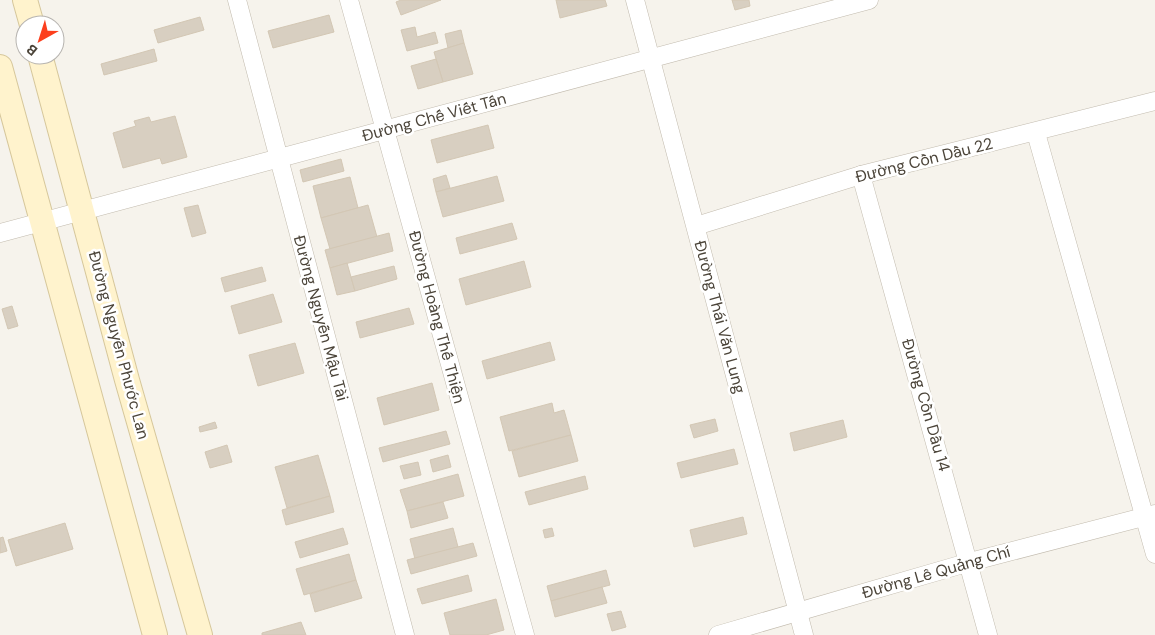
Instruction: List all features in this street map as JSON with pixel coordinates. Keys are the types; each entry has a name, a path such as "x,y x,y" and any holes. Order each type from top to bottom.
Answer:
{"main road":[{"path":"25,0 29,15"},
{"name":"Đường Nguyễn Phước Lan","path":"43,65 127,380 200,635"},
{"path":"0,67 155,635"}],"street":[{"name":"Đường Nguyễn Mậu Tài","path":"237,0 405,635"},
{"name":"Đường Hoàng Thế Thiện","path":"349,0 525,635"},
{"name":"Đường Thái Văn Lung","path":"635,0 804,635"},
{"name":"Đường Chế Viết Tấn","path":"0,234 868,0"},
{"name":"Đường Cồn Dầu 22","path":"696,226 861,175 1036,133 1155,101"},
{"path":"1036,133 1151,516 1155,554"},
{"name":"Đường Cồn Dầu 14","path":"861,175 970,562 988,635"},
{"name":"Đường Lê Quảng Chí","path":"718,635 970,562 1151,516"}],"building":[{"path":"401,0 441,0 401,15 396,2"},
{"path":"556,0 605,0 607,6 560,18"},
{"path":"732,0 749,0 750,6 735,10"},
{"path":"329,15 334,32 273,48 268,31"},
{"path":"200,17 204,30 158,43 154,30"},
{"path":"415,27 417,37 435,32 438,43 407,51 401,30"},
{"path":"461,30 464,43 448,48 445,34"},
{"path":"464,43 473,74 443,82 434,52"},
{"path":"154,49 157,61 104,75 101,64"},
{"path":"436,59 443,82 418,89 411,66"},
{"path":"175,116 187,157 162,164 160,158 123,168 113,133 136,126 134,121 149,117 151,122"},
{"path":"488,125 494,148 437,163 431,140"},
{"path":"341,159 344,171 303,182 300,170"},
{"path":"446,175 450,188 436,192 433,179"},
{"path":"497,176 504,201 443,217 436,192"},
{"path":"350,177 358,208 321,218 313,186"},
{"path":"198,205 206,233 192,237 184,208"},
{"path":"368,205 377,237 330,249 321,218"},
{"path":"512,223 517,239 460,254 456,238"},
{"path":"389,233 393,251 330,268 325,250"},
{"path":"524,261 531,287 466,305 459,279"},
{"path":"347,263 355,291 337,295 330,268"},
{"path":"394,266 397,279 355,291 351,277"},
{"path":"262,267 266,281 225,292 221,278"},
{"path":"273,294 282,322 239,334 231,306"},
{"path":"12,306 18,326 8,329 2,309"},
{"path":"409,308 414,324 360,338 356,322"},
{"path":"550,342 555,360 487,379 482,361"},
{"path":"295,343 304,373 258,386 249,355"},
{"path":"432,383 439,410 384,425 377,398"},
{"path":"552,403 554,413 564,410 571,435 509,451 500,417"},
{"path":"715,419 718,431 694,438 690,425"},
{"path":"843,420 847,437 794,451 790,433"},
{"path":"215,422 217,428 200,432 199,427"},
{"path":"446,431 450,444 383,462 379,448"},
{"path":"571,435 578,461 519,477 512,451"},
{"path":"227,445 232,462 210,468 205,452"},
{"path":"734,449 738,464 681,478 677,463"},
{"path":"318,455 330,496 287,508 275,467"},
{"path":"448,455 451,467 433,472 430,460"},
{"path":"418,462 421,475 404,479 400,466"},
{"path":"458,474 464,496 407,511 400,490"},
{"path":"585,476 588,489 529,505 525,492"},
{"path":"330,496 334,512 286,525 282,510"},
{"path":"443,502 448,518 411,528 407,511"},
{"path":"743,517 747,534 694,547 690,530"},
{"path":"65,523 73,549 16,566 8,540"},
{"path":"343,528 348,544 300,558 295,542"},
{"path":"453,528 458,547 415,559 410,539"},
{"path":"552,528 554,536 545,538 543,530"},
{"path":"3,537 7,551 0,553 0,538"},
{"path":"473,543 477,556 411,574 407,560"},
{"path":"349,554 356,580 304,595 296,569"},
{"path":"606,570 610,585 551,601 547,586"},
{"path":"468,575 472,591 422,604 417,589"},
{"path":"356,580 362,598 315,612 310,594"},
{"path":"602,587 607,603 555,617 551,601"},
{"path":"496,599 504,630 486,635 450,635 444,613"},
{"path":"621,611 626,627 612,631 607,614"},
{"path":"301,622 306,635 262,635 262,633"}]}
